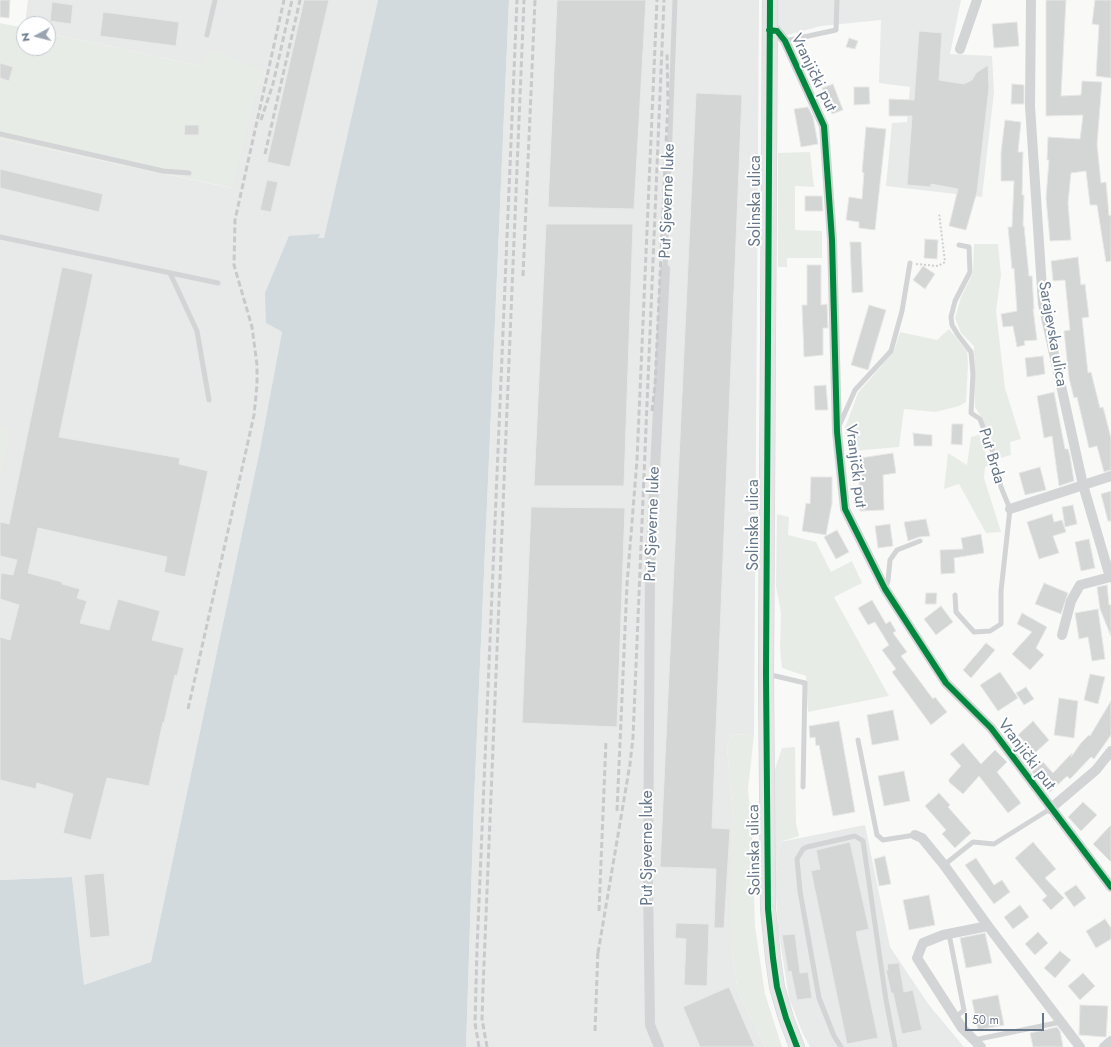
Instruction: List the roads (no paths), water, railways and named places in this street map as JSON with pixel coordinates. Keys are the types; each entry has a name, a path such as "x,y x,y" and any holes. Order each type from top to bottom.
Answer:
{"main road":[{"name":"Solinska ulica","path":"770,0 766,673 768,909 773,958 778,987 786,1018 797,1047"}],"street":[{"path":"960,49 977,0"},
{"name":"Sarajevska ulica","path":"1032,0 1030,106 1043,304 1083,485 1110,577 1080,585 1071,601 1062,635"},
{"name":"Vranjički put","path":"769,30 777,31 785,41 824,126 832,240 836,432 845,509 885,589 946,683 991,728 1050,809 1111,888"},
{"name":"Put Sjeverne luke","path":"659,1047 650,1025 648,885 650,569 665,269"},
{"path":"1010,509 1111,476"},
{"path":"1050,809 1096,770 1111,751"},
{"path":"915,834 922,838 944,865 988,926 1080,1047"},
{"path":"977,1043 955,1018 917,958 923,943 949,934 988,926"},
{"path":"1104,1047 1111,1041"}],"lane":[{"path":"207,35 215,0"},
{"name":"Put Sjeverne luke","path":"665,269 675,0"},
{"name":"Vranjički put","path":"785,41 836,30 837,0"},
{"path":"0,134 163,171 189,173"},
{"path":"0,237 218,283"},
{"name":"Put Brda","path":"959,245 968,247 970,272 955,301 951,317 952,325 971,352 971,413 980,419 992,450 1001,487 1010,509"},
{"name":"Vranjički put","path":"836,432 855,390 890,351 902,311 910,263"},
{"path":"170,273 197,331 209,400"},
{"path":"955,594 956,612 974,632 990,631 1001,624 1001,591 1010,509"},
{"path":"885,589 888,581 890,560 897,550 920,541"},
{"path":"766,673 805,684 803,787"},
{"path":"858,740 877,835 883,840 915,834"},
{"path":"944,865 973,842 994,844 1050,809"},
{"path":"842,1047 834,1036 820,998 800,891 798,859 803,849 807,847 855,836 863,841 886,1000 895,1047"},
{"path":"949,934 964,1010 955,1018"},
{"path":"977,1043 1060,1022"}],"railway":[{"path":"188,709 254,415 257,365 252,327 234,265 235,220 284,0"},
{"path":"261,120 273,84 292,0"},
{"path":"265,154 300,0"},
{"path":"479,1047 475,1023 477,949 517,0"},
{"path":"487,1047 482,1019 483,988 524,0"},
{"path":"523,276 535,0"},
{"path":"617,811 627,584 637,460 657,0"},
{"path":"598,953 630,764 633,737 664,0"},
{"path":"652,411 655,386 668,101 667,52"},
{"path":"599,911 606,741"},
{"path":"595,1031 598,949"}]}
